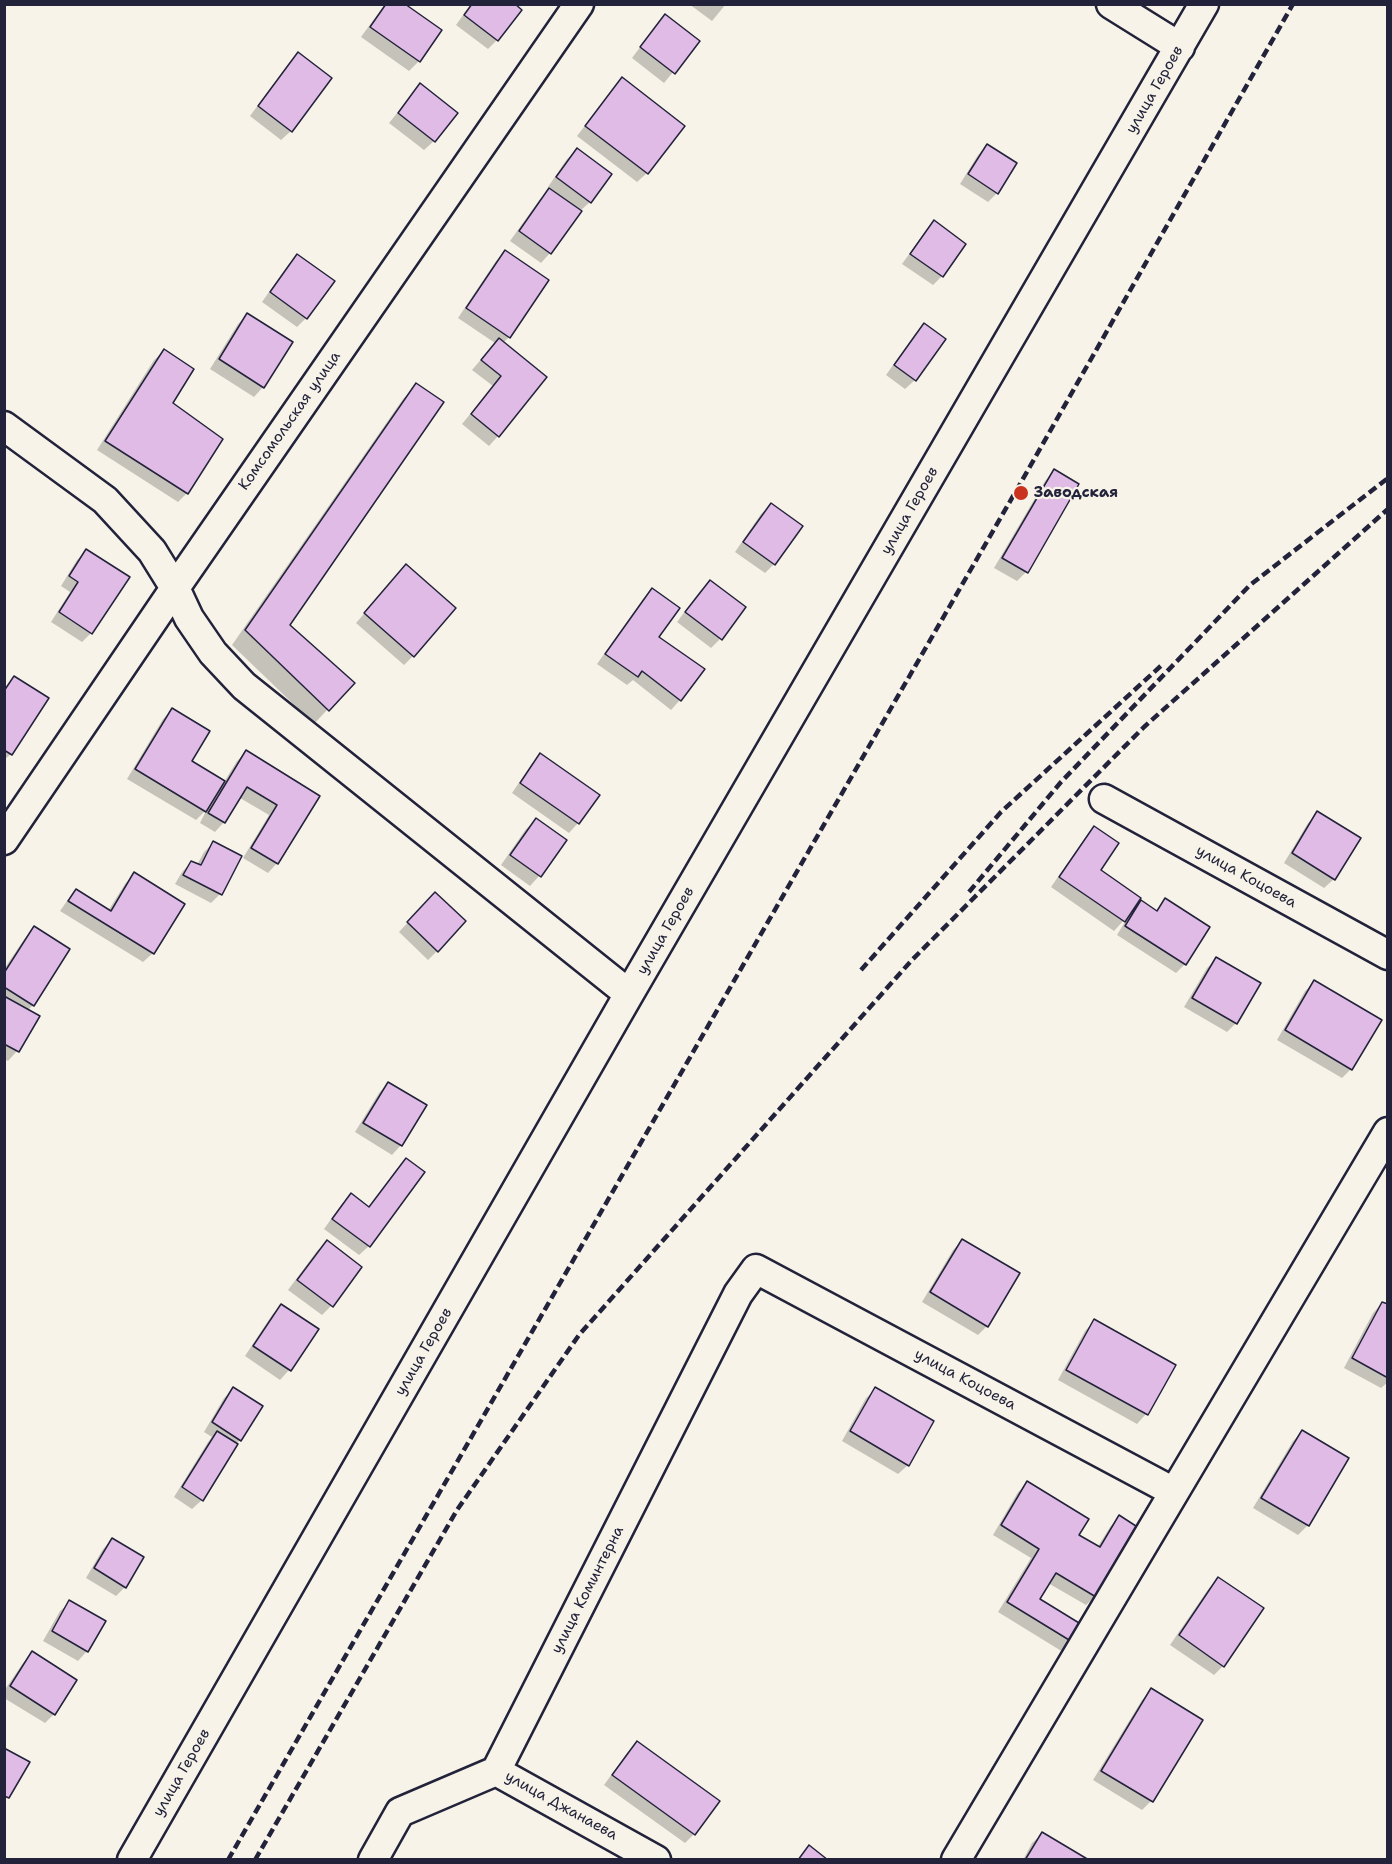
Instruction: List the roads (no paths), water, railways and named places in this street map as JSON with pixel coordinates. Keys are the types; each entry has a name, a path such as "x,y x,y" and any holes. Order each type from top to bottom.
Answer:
{"street":[{"name":"Комсомольская улица","path":"4,840 175,588 579,4"},
{"path":"1111,4 1180,47"},
{"name":"улица Героев","path":"132,1860 629,994 1204,4"},
{"path":"4,426 105,500 152,550 175,588 189,618 213,652 243,686 629,994"},
{"name":"улица Коцоева","path":"1104,799 1388,955"},
{"path":"956,1860 1388,1132"},
{"name":"улица Коцоева","path":"756,1269 1174,1492"},
{"name":"улица Коминтерна","path":"496,1771 738,1294 756,1269"},
{"path":"373,1860 400,1812 496,1771"},
{"name":"улица Джанаева","path":"496,1771 656,1860"}],"railway":[{"path":"228,1860 1016,491 1293,4"},
{"path":"969,892 1061,782 1250,585 1388,478"},
{"path":"255,1860 457,1510 579,1335 911,961 1144,727 1388,509"},
{"path":"861,970 1001,812 1164,663"}],"place":[{"name":"Заводская","path":"1021,493"}]}
